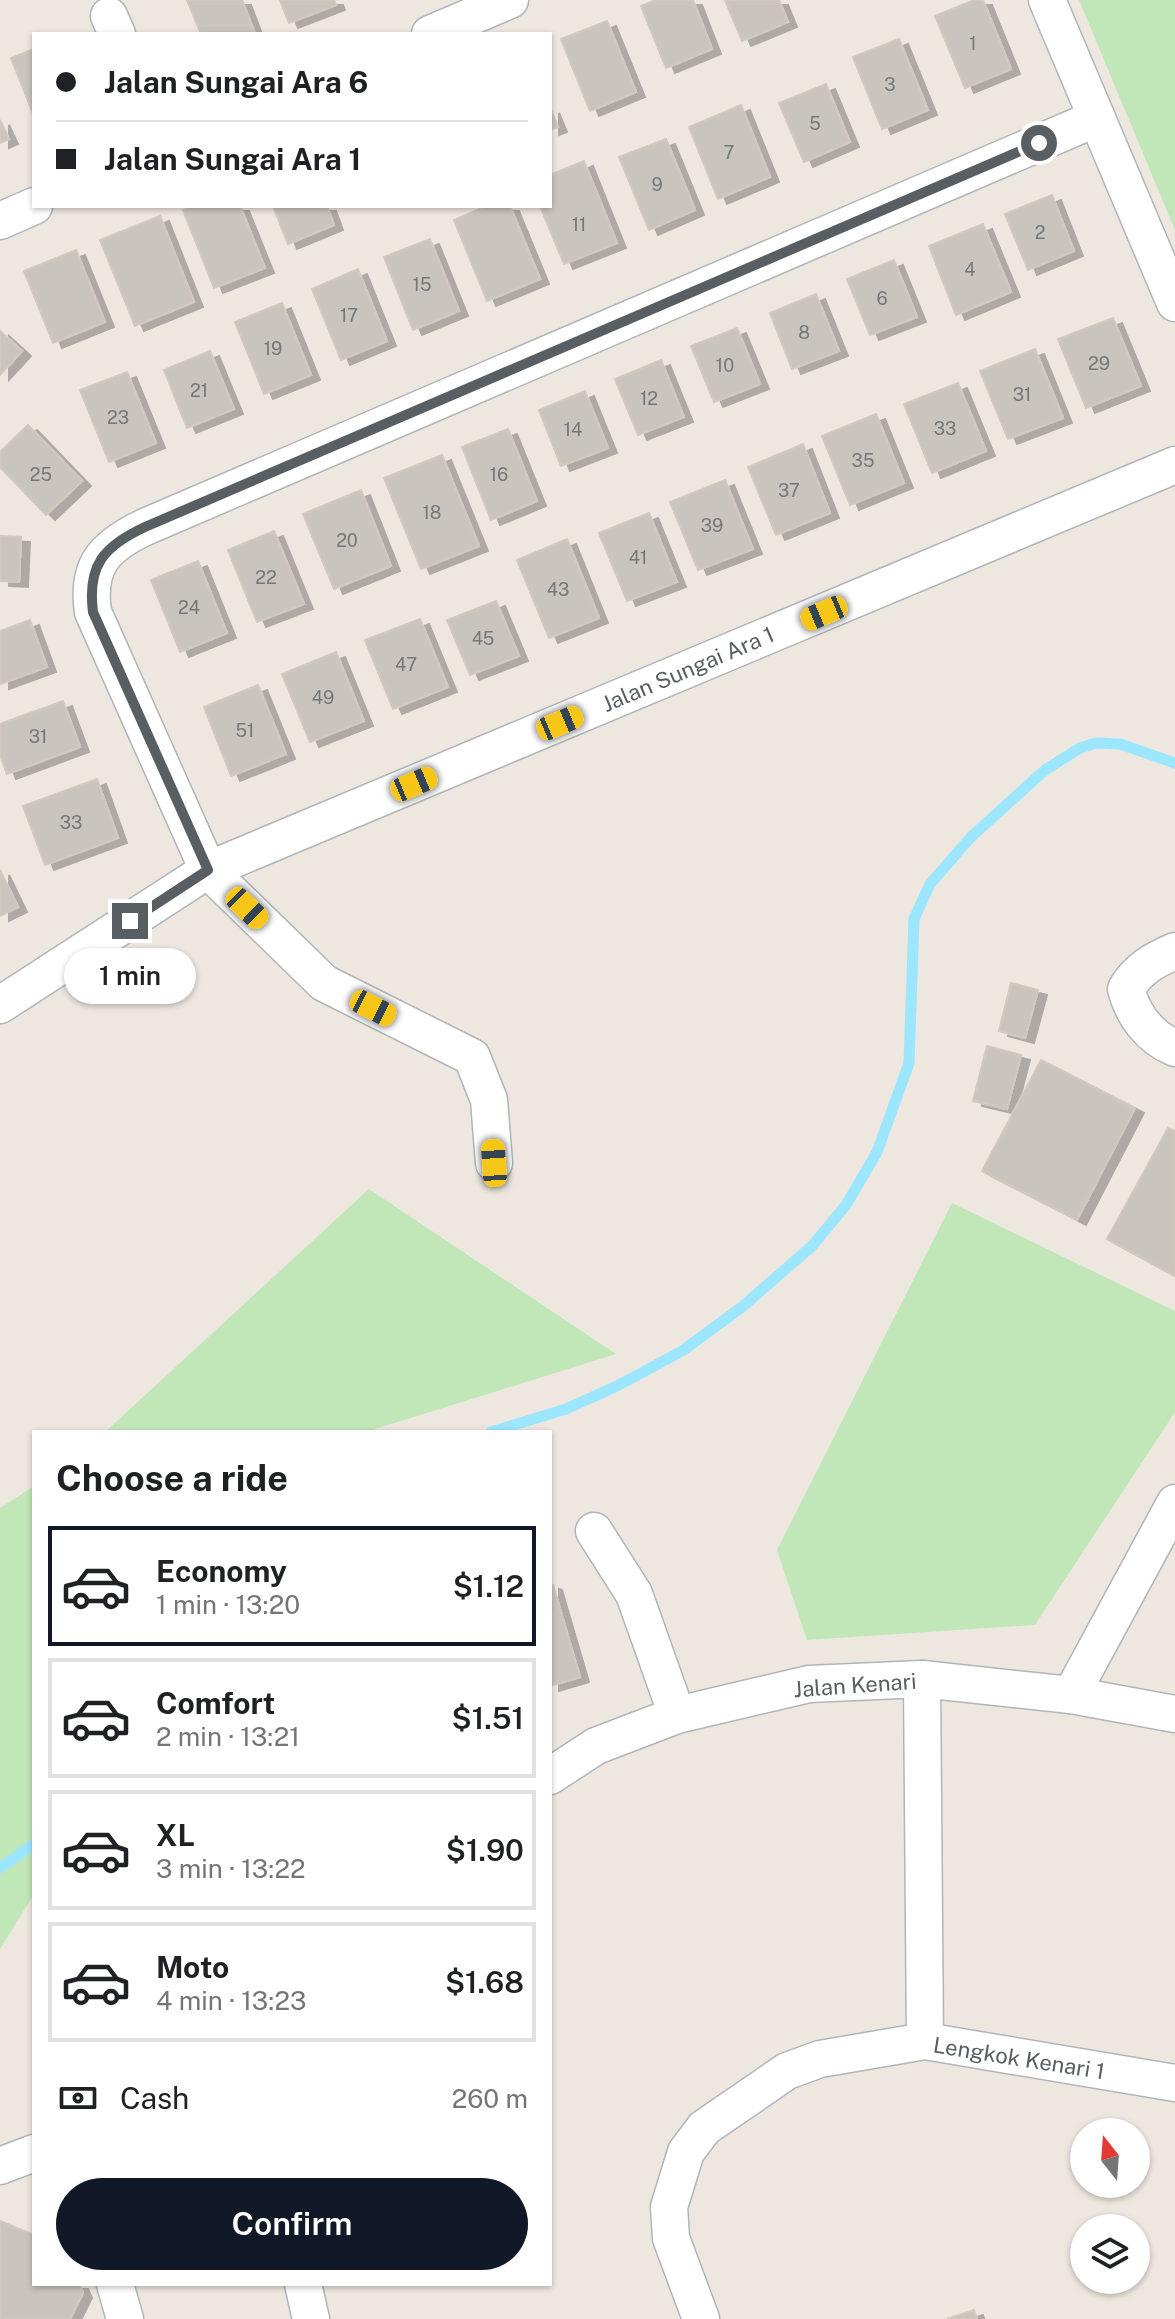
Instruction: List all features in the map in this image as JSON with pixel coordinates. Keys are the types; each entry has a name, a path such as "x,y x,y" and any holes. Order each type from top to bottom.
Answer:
{"street":[{"path":"435,32 510,0"},
{"path":"1047,0 1175,303"},
{"path":"494,1163 489,1100 472,1057 324,983 208,870 93,612 92,580 97,563 126,536 145,527 1097,118"},
{"path":"0,221 32,207"},
{"name":"Jalan Sungai Ara 1","path":"0,1005 208,870 1175,465"},
{"path":"1175,951 1156,959 1135,975 1126,989 1142,1023 1161,1042 1175,1048"},
{"path":"1071,1695 1175,1503"},
{"path":"594,1531 634,1594 677,1715"},
{"path":"922,1679 925,2041"},
{"name":"Jalan Kenari","path":"552,1775 596,1746 677,1715 809,1684 922,1679 1071,1695 1175,1714"},
{"name":"Lengkok Kenari 1","path":"701,2319 671,2238 669,2207 686,2152 704,2128 787,2071 820,2059 925,2041 1175,2083"},
{"path":"0,2166 32,2154"},
{"path":"116,2286 125,2319"},
{"path":"303,2286 311,2319"}],"green space":[{"path":"1079,0 1175,0 1175,230"},
{"path":"369,1189 616,1354 372,1430 107,1430"},
{"path":"952,1203 1175,1311 1175,1412 1035,1625 807,1640 777,1550"},
{"path":"32,1487 32,1897 0,1949 0,1508"}],"building":[{"path":"187,0 242,0 254,32 200,32"},
{"path":"280,0 334,0 336,5 289,23"},
{"path":"656,0 693,0 712,49 666,68 641,6"},
{"path":"725,0 779,0 788,22 742,41"},
{"path":"974,0 983,0 1011,69 965,88 935,16"},
{"path":"607,21 636,92 590,111 561,39"},
{"path":"899,39 928,110 882,129 853,57"},
{"path":"32,50 32,111 11,58"},
{"path":"826,84 850,142 804,162 779,103"},
{"path":"741,105 770,177 718,199 689,127"},
{"path":"552,113 558,127 552,129"},
{"path":"0,120 9,139 0,143"},
{"path":"666,139 695,210 649,230 619,157"},
{"path":"584,161 617,243 564,264 541,208 552,208 552,174"},
{"path":"1052,195 1074,251 1028,270 1005,214"},
{"path":"241,208 265,268 214,288 183,210"},
{"path":"274,208 328,208 334,225 288,244"},
{"path":"482,208 511,208 540,279 487,301 454,220"},
{"path":"160,216 194,302 135,326 100,240"},
{"path":"983,224 1011,292 956,315 929,246"},
{"path":"430,239 459,311 413,330 384,257"},
{"path":"76,250 105,322 53,343 24,271"},
{"path":"894,260 917,317 870,335 847,279"},
{"path":"358,269 387,341 341,360 312,289"},
{"path":"816,294 839,351 792,369 770,313"},
{"path":"282,303 311,375 264,394 235,322"},
{"path":"1113,318 1141,386 1086,408 1058,339"},
{"path":"737,328 760,384 714,402 691,346"},
{"path":"0,331 22,351 0,375"},
{"path":"1035,349 1063,418 1008,439 980,371"},
{"path":"210,351 234,409 187,428 164,370"},
{"path":"661,360 684,417 638,435 615,379"},
{"path":"127,372 156,443 109,462 80,390"},
{"path":"958,383 986,451 932,473 904,404"},
{"path":"585,391 608,448 561,466 539,410"},
{"path":"876,414 904,483 850,505 822,436"},
{"path":"28,425 82,481 46,515 0,467 0,452"},
{"path":"508,429 537,501 491,520 462,447"},
{"path":"803,444 830,513 776,535 748,467"},
{"path":"442,455 479,546 421,569 384,478"},
{"path":"725,480 753,549 698,570 670,502"},
{"path":"361,490 391,566 334,589 303,514"},
{"path":"649,513 677,582 627,601 599,533"},
{"path":"274,531 304,604 257,622 228,550"},
{"path":"0,536 21,537 19,582 0,581"},
{"path":"567,539 599,618 549,638 517,560"},
{"path":"198,561 227,633 180,652 151,580"},
{"path":"496,601 519,656 470,675 447,620"},
{"path":"420,619 448,687 393,709 365,640"},
{"path":"30,620 47,667 0,684 0,631"},
{"path":"336,652 364,721 310,742 282,674"},
{"path":"258,685 286,754 231,776 204,707"},
{"path":"63,701 80,747 7,774 0,755 0,724"},
{"path":"97,779 118,838 45,865 23,806"},
{"path":"0,870 18,907 0,916"},
{"path":"1011,983 1038,990 1025,1038 999,1031"},
{"path":"987,1046 1021,1055 1007,1109 973,1101"},
{"path":"1041,1060 1135,1108 1077,1220 982,1171"},
{"path":"1168,1128 1175,1131 1175,1276 1107,1239"},
{"path":"552,1585 553,1585 580,1677 552,1685"},
{"path":"0,2221 32,2234 32,2286 80,2286 83,2293 70,2319 0,2319"},
{"path":"974,2310 977,2319 947,2319"}],"waterway":[{"path":"498,1430 566,1409 682,1351 742,1307 812,1246 846,1205 877,1152 909,1063 914,919 930,884 971,837 1045,770 1080,748 1096,743 1120,744 1175,763"},
{"path":"0,1868 32,1845"}],"route":[{"path":"130,921 208,870 93,612 92,580 97,563 109,550 126,536 145,527 1039,143"}]}
